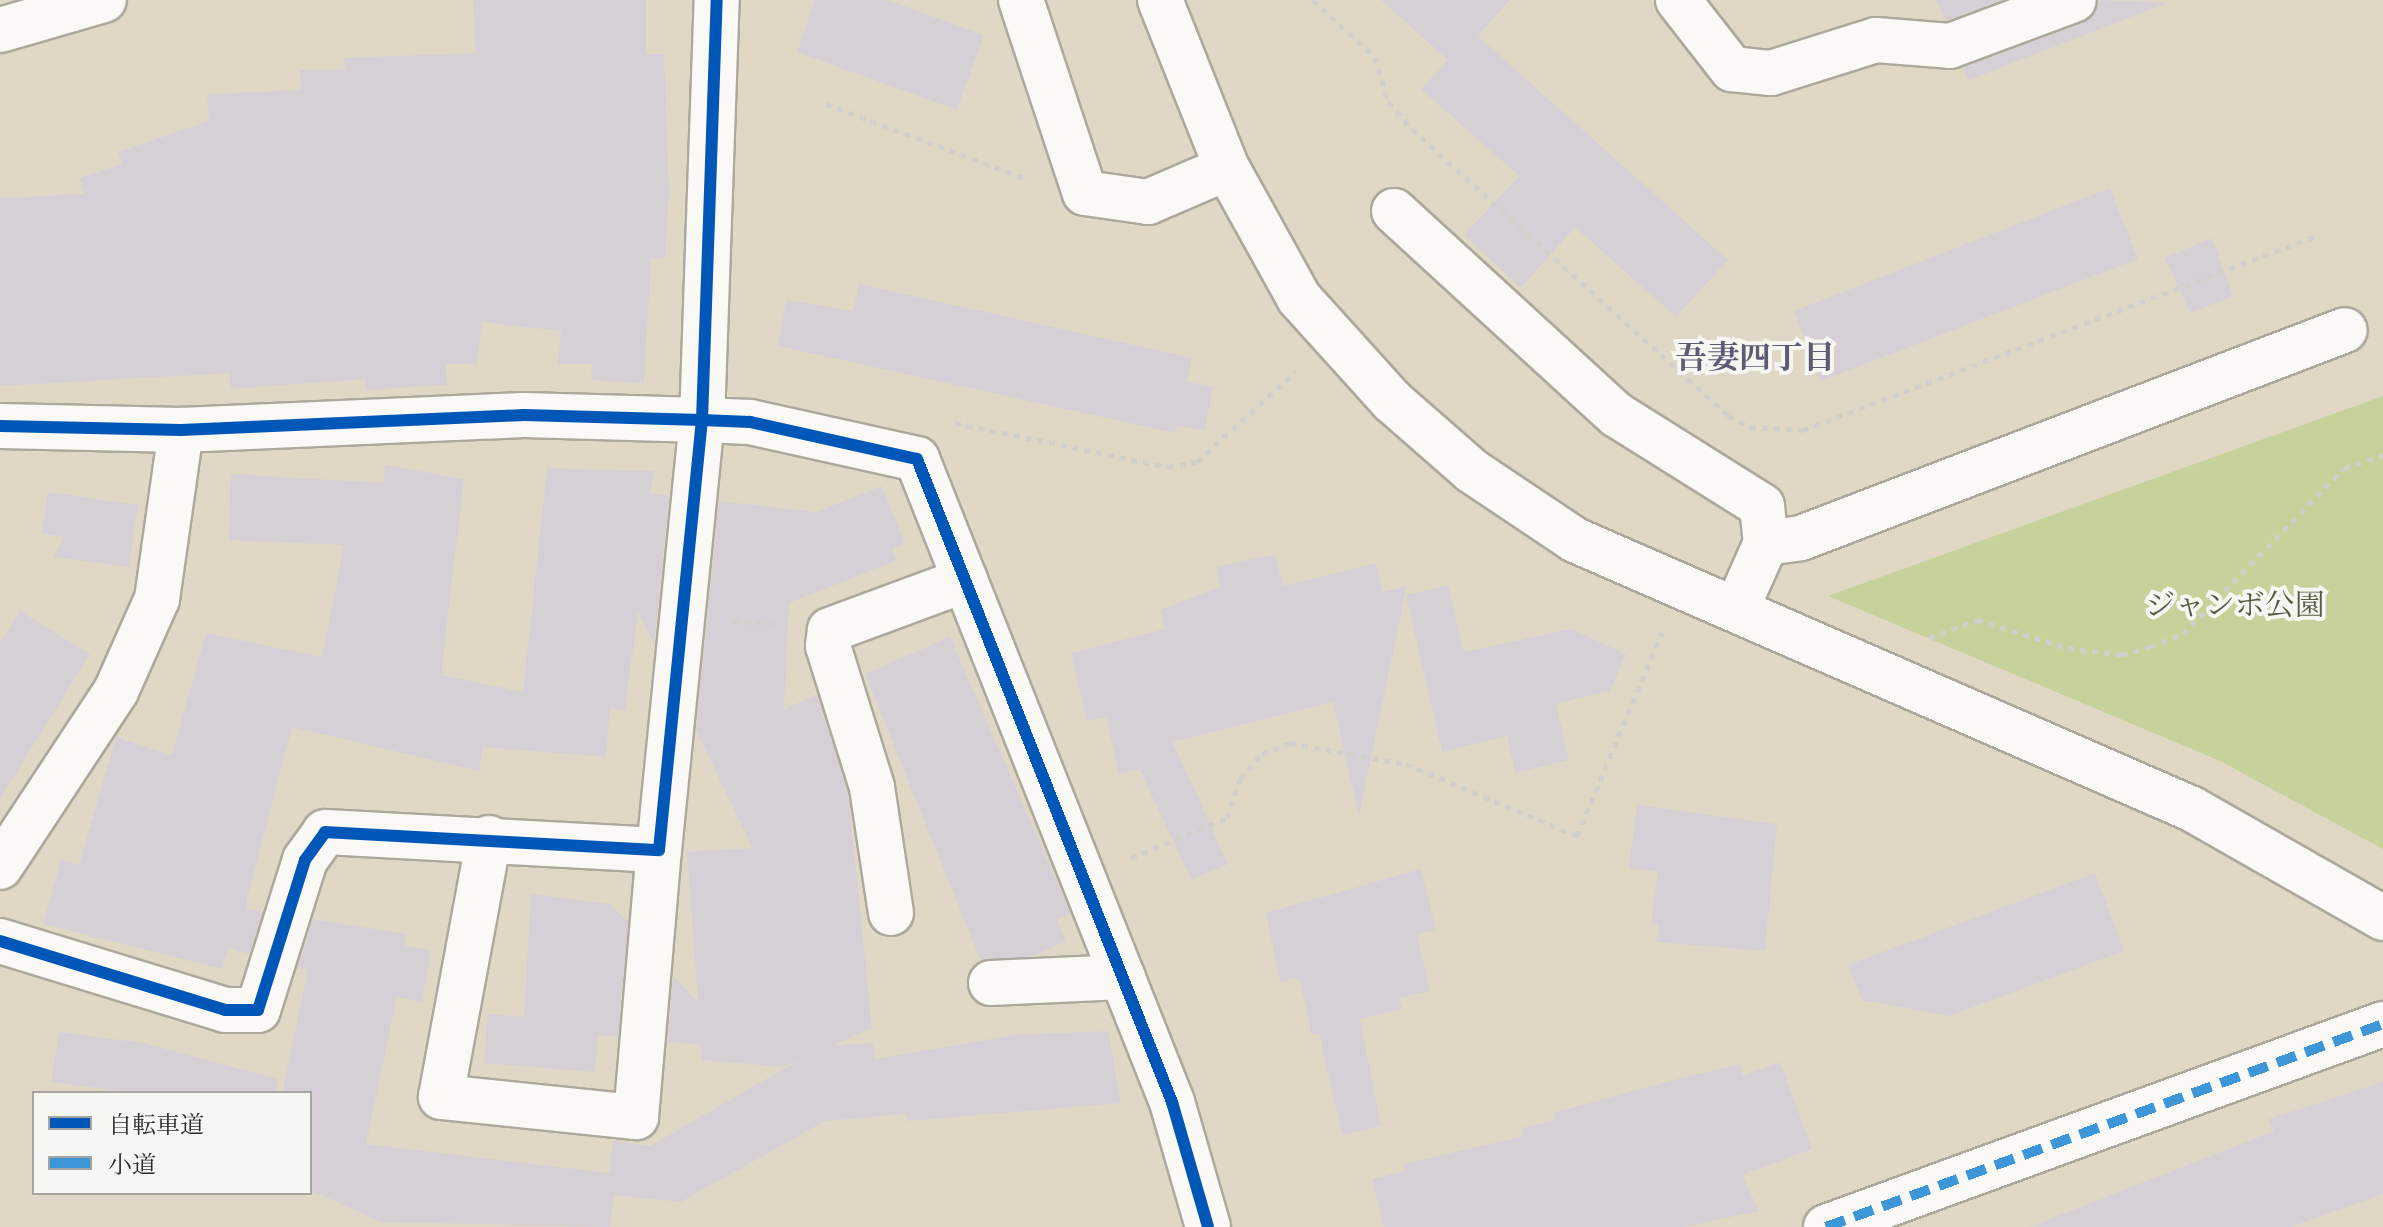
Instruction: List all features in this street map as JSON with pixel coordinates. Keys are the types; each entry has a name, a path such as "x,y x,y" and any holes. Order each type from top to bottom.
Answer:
{"street":[{"path":"0,30 52,7 104,0"},
{"path":"489,838 441,1097 636,1117 679,618 702,420 717,0"},
{"path":"1021,0 1085,193 1148,202 1227,168"},
{"path":"1160,0 1227,168 1299,298 1332,338 1472,471 1575,540 2192,809 2383,918"},
{"path":"1678,0 1732,69 1771,73 1876,40 1950,46 2074,0"},
{"path":"1394,211 1617,415 1762,506 1766,543 1736,610"},
{"path":"1766,543 1801,538 2345,330"},
{"path":"0,426 181,430 524,415 702,420 750,422 917,459 1086,876 1172,1102 1208,1227"},
{"path":"0,867 116,691 157,599 181,430"},
{"path":"891,913 872,787 828,646 830,630 965,580"},
{"path":"0,941 225,1010 258,1010 305,860 325,832 489,838 659,850"},
{"path":"991,983 1123,977"},
{"path":"1826,1227 2383,1024"}],"path":[{"path":"1313,0 1375,57 1388,102 1412,129 1728,416 1750,427 1803,430 2316,236"},
{"path":"826,104 1031,181 1085,193"},
{"path":"945,421 1139,467 1197,462 1332,338"},
{"path":"1921,649 1949,625 1977,620 2068,648 2122,655 2183,634 2344,468 2383,455"},
{"path":"1086,876 1227,818 1240,779 1262,754 1290,743 1406,764 1577,836 1681,587"},
{"path":"679,618 830,630"}],"green space":[{"name":"ジャンボ公園","path":"2383,396 2383,849 2220,761 1828,596"}],"building":[{"path":"473,0 646,0 646,54 664,54 669,192 665,259 651,258 644,383 591,380 592,364 558,364 561,331 482,322 477,364 446,364 447,385 366,390 365,379 231,389 230,373 0,386 0,198 85,194 80,178 122,164 118,152 209,121 207,94 301,90 300,70 345,69 344,58 476,53"},
{"path":"815,0 887,0 984,35 957,110 797,52"},
{"path":"1381,0 1510,0 1478,36 1728,260 1676,317 1575,227 1521,288 1464,235 1519,176 1421,89 1448,60"},
{"path":"1936,0 2002,0 1946,21"},
{"path":"2098,0 2167,3 1969,80 1963,68 2083,23"},
{"path":"2110,188 2138,259 1821,381 1794,311"},
{"path":"2212,238 2233,296 2190,313 2165,258"},
{"path":"859,284 1192,358 1187,382 1213,386 1205,430 1177,426 1175,433 778,346 786,300 853,311"},
{"path":"385,465 464,479 441,675 523,692 547,468 654,471 651,494 669,496 654,645 638,611 625,710 610,708 606,757 483,747 479,771 292,727 247,899 247,909 263,912 249,954 228,948 222,969 43,924 61,860 79,865 116,737 172,755 206,633 322,657 344,545 229,540 231,474 383,483"},
{"path":"882,486 905,543 892,548 897,560 789,603 784,709 817,695 848,793 872,1028 833,1045 873,1043 875,1059 1014,1035 1108,1031 1121,1103 907,1121 906,1114 825,1121 681,1202 614,1195 610,1227 381,1222 312,1191 312,1091 282,1091 308,970 298,967 313,919 406,934 404,946 431,950 422,1002 397,997 366,1144 609,1173 613,1141 650,1146 801,1059 783,1067 702,1060 701,1045 668,1042 673,975 698,1002 687,852 753,848 696,731 719,501 816,512"},
{"path":"48,492 138,505 129,567 53,557 65,537 42,534"},
{"path":"1275,554 1283,586 1376,563 1383,592 1407,586 1359,815 1333,702 1173,742 1228,864 1192,880 1139,769 1119,774 1106,717 1087,721 1071,653 1165,629 1160,610 1220,587 1216,567"},
{"path":"1448,585 1464,652 1571,629 1626,654 1610,691 1556,704 1569,760 1515,773 1507,736 1442,752 1406,595"},
{"path":"20,611 90,654 0,799 0,643"},
{"path":"950,637 1071,914 1057,919 1066,941 1033,956 981,961 865,674"},
{"path":"1637,805 1777,824 1765,951 1656,942 1659,925 1651,924 1658,872 1629,868"},
{"path":"1421,869 1436,930 1417,934 1430,991 1399,998 1402,1009 1360,1019 1381,1126 1342,1135 1319,1033 1312,1035 1299,977 1280,982 1266,913"},
{"path":"2095,873 2124,951 1949,1016 1862,1000 1848,965"},
{"path":"531,894 611,904 628,923 618,1037 598,1035 595,1072 484,1063 488,1014 524,1017"},
{"path":"59,1032 144,1043 277,1079 276,1091 120,1091 51,1082"},
{"path":"1780,1062 1812,1149 1742,1175 1759,1211 1683,1227 1384,1227 1372,1179 1406,1171 1404,1164 1524,1136 1522,1128 1555,1120 1553,1113 1681,1078 1740,1064 1743,1076"},
{"path":"2383,1082 2383,1194 2291,1227 2030,1227 2274,1131 2269,1119"}],"marked path":[{"path":"1826,1227 2383,1024"}],"cycle path":[{"path":"0,941 225,1010 258,1010 305,860 325,832 659,850 702,420 717,0"},
{"path":"0,426 181,430 524,415 702,420 750,422 917,459 1172,1102 1208,1227"}],"district":[{"name":"吾妻四丁目","path":"1755,358"}]}
